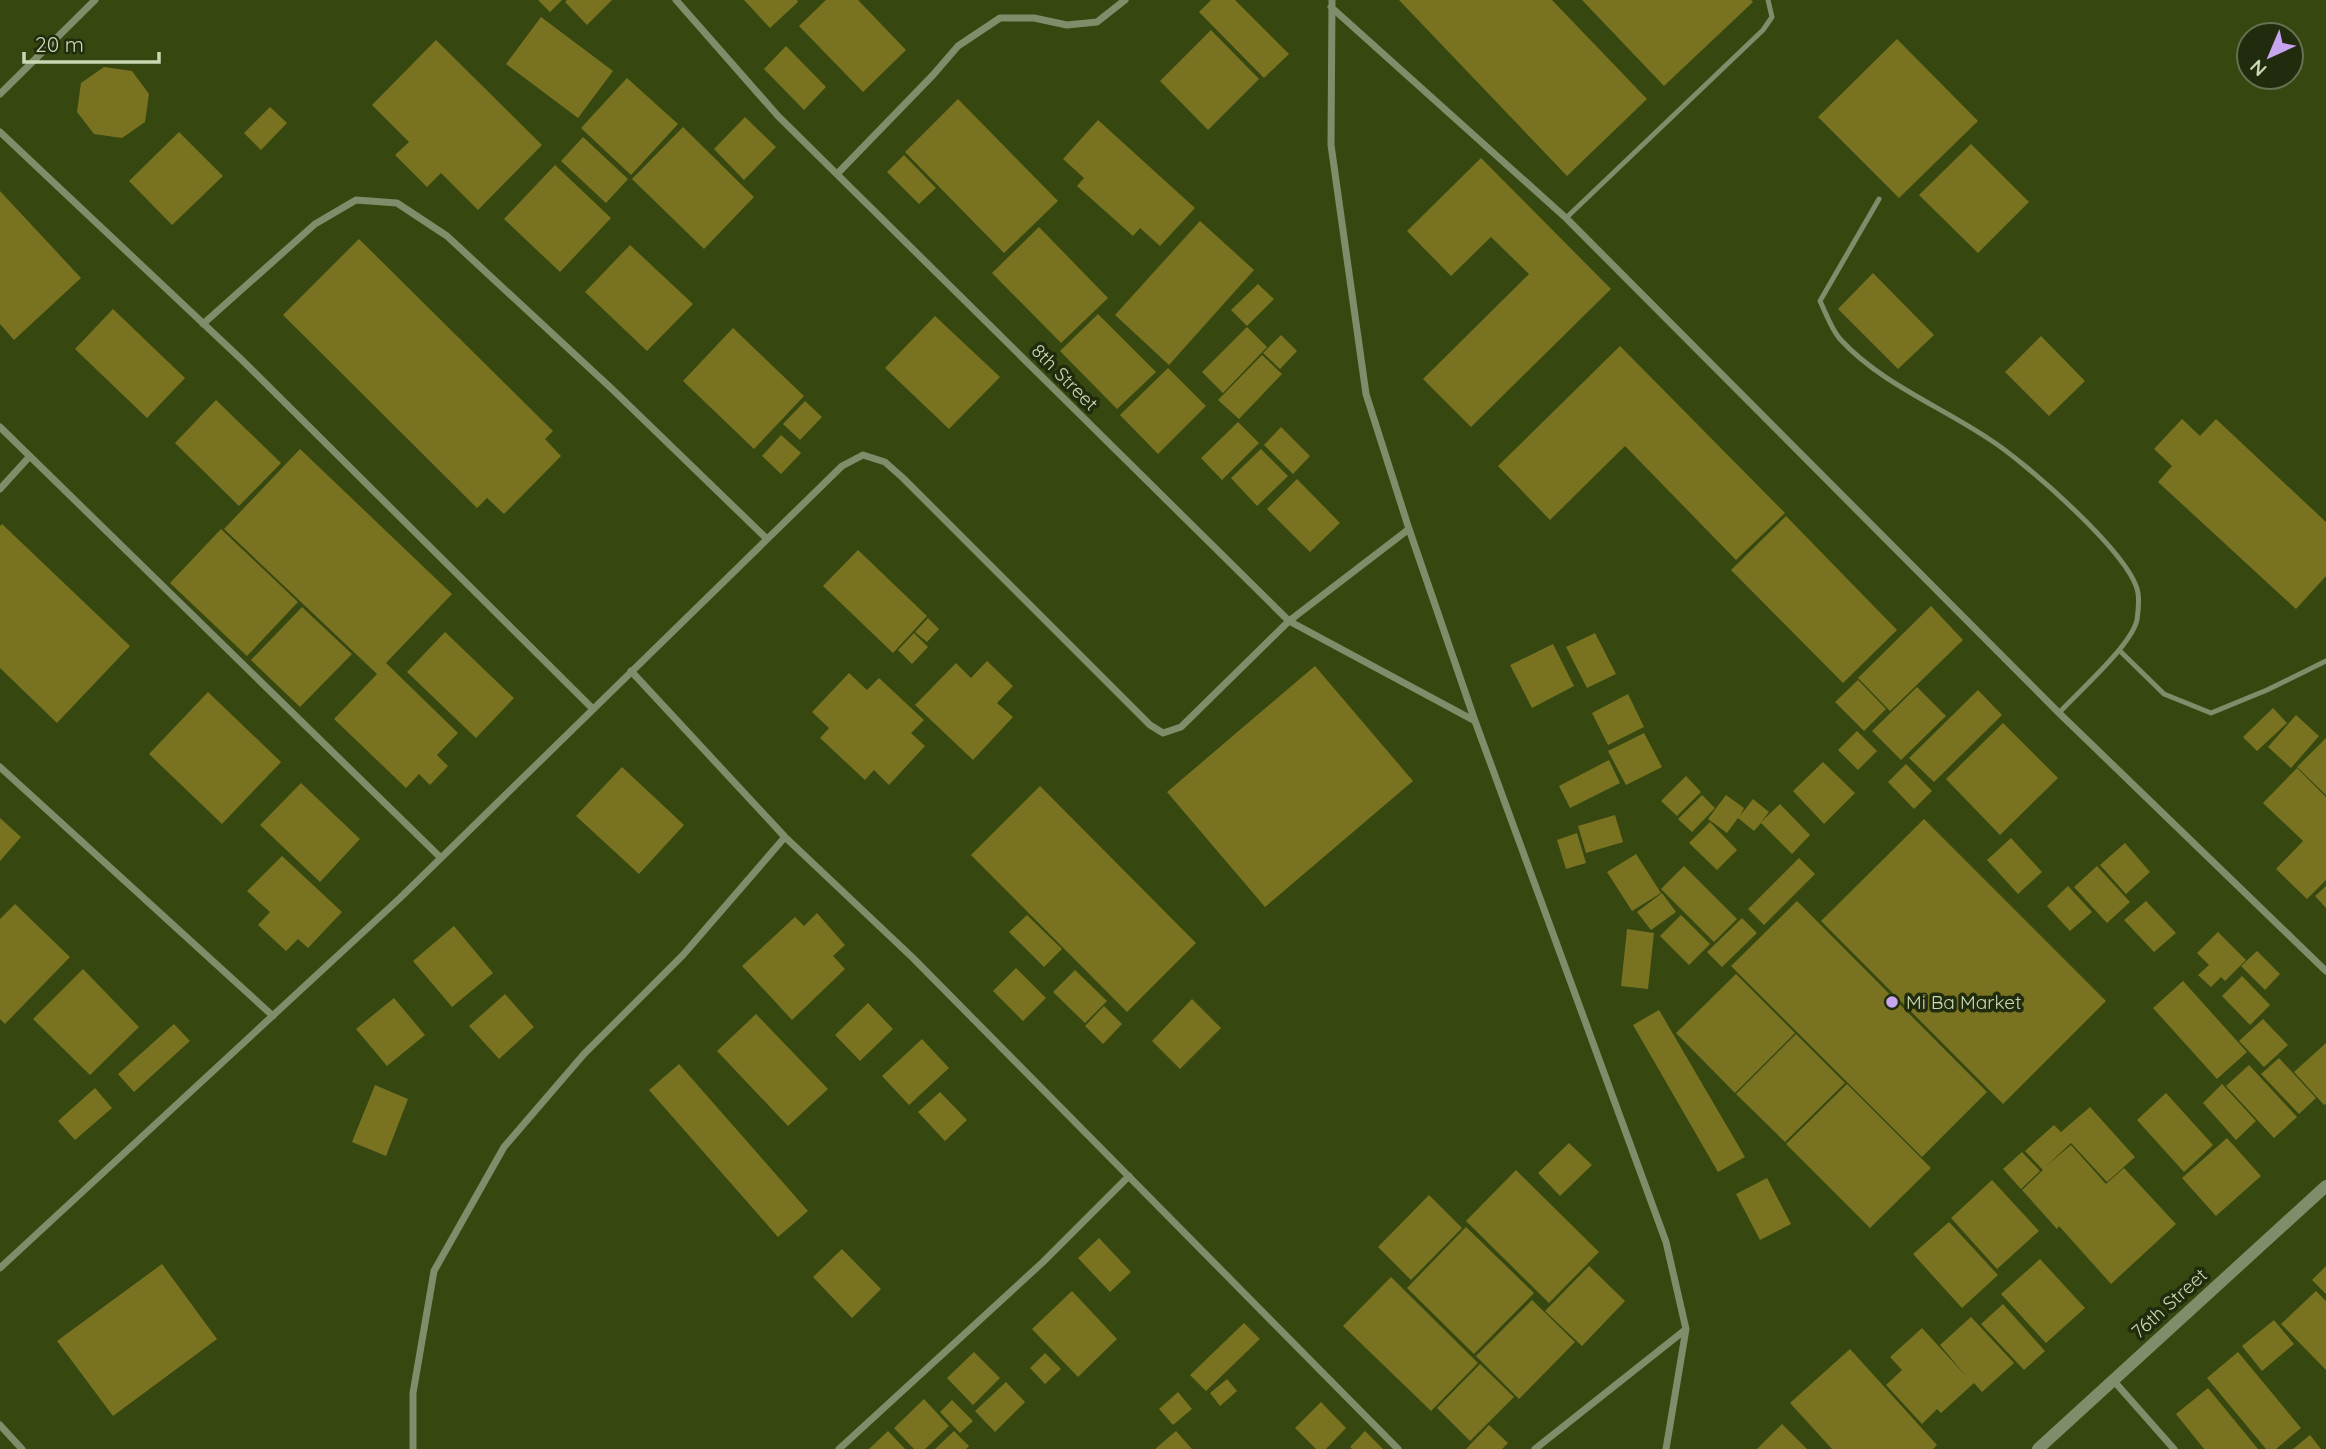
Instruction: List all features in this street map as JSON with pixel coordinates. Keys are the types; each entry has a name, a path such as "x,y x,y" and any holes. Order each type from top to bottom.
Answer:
{"street":[{"path":"0,94 95,0"},
{"name":"8th Street","path":"676,0 778,117 1289,621 1475,721"},
{"path":"836,174 958,46 1000,18 1034,18 1067,24 1097,23 1125,0"},
{"path":"1332,3 1566,218 2059,713 2326,971"},
{"path":"1332,3 1331,145 1366,394 1475,721 1666,1242 1685,1329 1666,1449"},
{"path":"0,132 203,324 593,709"},
{"path":"203,324 314,224 356,200 397,203 447,236 612,389 767,539"},
{"path":"0,427 441,858"},
{"path":"0,1268 441,858 842,466 863,455 885,462 1150,725 1163,733 1181,726 1289,621 1409,529"},
{"path":"0,489 30,456"},
{"path":"631,671 785,837 913,958 1398,1449"},
{"path":"0,767 273,1016"},
{"path":"413,1449 414,1393 434,1271 504,1147 584,1054 683,955 785,837"},
{"path":"839,1449 1043,1262 1129,1176"},
{"name":"76th Street","path":"2038,1449 2326,1186"},
{"path":"1535,1449 1685,1329"},
{"path":"2113,1380 2174,1449"},
{"path":"0,1425 22,1449"}],"lane":[{"path":"1566,218 1763,30 1772,17 1768,0"},
{"path":"1880,199 1820,301 1839,337 1878,371 1991,439 2050,487 2116,552 2138,592 2137,622 2119,650 2059,713"},
{"path":"2119,650 2164,694 2211,713 2267,691 2326,661"}],"building":[{"path":"538,0 562,0 550,12"},
{"path":"612,0 587,25 565,2"},
{"path":"744,0 797,0 798,2 770,28"},
{"path":"826,0 858,0 906,50 863,92 799,26"},
{"path":"1211,0 1235,0 1289,54 1264,78 1199,12"},
{"path":"1399,0 1552,0 1647,99 1567,176"},
{"path":"1582,0 1751,0 1753,2 1664,86"},
{"path":"541,17 613,71 578,118 506,64"},
{"path":"1211,30 1259,79 1208,130 1160,81"},
{"path":"1897,39 1978,121 1899,198 1818,117"},
{"path":"436,40 542,145 478,210 441,173 427,187 395,155 409,142 372,105"},
{"path":"786,46 826,87 804,110 764,69"},
{"path":"104,67 132,71 149,94 145,122 122,138 94,134 77,112 81,83"},
{"path":"627,78 678,124 631,175 581,128"},
{"path":"958,99 1058,201 1004,253 905,152"},
{"path":"270,107 287,123 261,150 244,133"},
{"path":"745,117 776,147 744,180 714,149"},
{"path":"1098,120 1195,208 1160,246 1140,228 1133,236 1077,186 1084,178 1063,159"},
{"path":"683,127 754,197 704,249 632,179"},
{"path":"179,132 223,176 172,225 129,181"},
{"path":"583,137 628,179 606,203 561,161"},
{"path":"1971,144 2029,202 1978,253 1919,195"},
{"path":"904,155 936,188 919,204 887,172"},
{"path":"1481,158 1611,289 1471,427 1423,379 1529,274 1491,237 1451,276 1407,231"},
{"path":"555,165 611,218 560,272 504,219"},
{"path":"0,191 81,278 14,340 0,324"},
{"path":"1200,221 1254,270 1169,365 1115,315"},
{"path":"1039,227 1108,298 1061,343 992,273"},
{"path":"359,239 553,431 545,439 561,456 504,514 487,498 477,508 283,315"},
{"path":"630,245 693,304 647,351 585,292"},
{"path":"1873,273 1934,335 1898,369 1838,309"},
{"path":"1258,284 1274,299 1247,326 1231,310"},
{"path":"113,309 185,378 147,418 75,349"},
{"path":"1098,314 1156,372 1117,409 1060,351"},
{"path":"935,316 1000,377 949,429 885,368"},
{"path":"1247,327 1267,347 1223,393 1202,372"},
{"path":"733,328 804,396 754,449 683,381"},
{"path":"1281,335 1297,351 1280,369 1263,353"},
{"path":"2041,336 2085,381 2049,416 2005,372"},
{"path":"1620,346 1785,513 1736,560 1625,446 1550,520 1498,466"},
{"path":"1262,355 1282,374 1239,419 1218,400"},
{"path":"1168,368 1206,406 1158,454 1120,415"},
{"path":"216,400 281,463 239,506 175,443"},
{"path":"805,401 822,417 800,440 783,424"},
{"path":"2182,419 2200,436 2216,419 2326,522 2326,576 2296,609 2158,482 2172,466 2154,449"},
{"path":"1238,422 1259,443 1222,480 1201,458"},
{"path":"1281,427 1310,456 1293,474 1264,445"},
{"path":"781,435 801,453 781,474 762,456"},
{"path":"300,449 452,594 386,663 458,733 437,755 448,766 430,785 419,774 406,788 334,719 377,674 224,529"},
{"path":"1261,449 1288,476 1257,506 1231,478"},
{"path":"1297,479 1340,523 1310,552 1267,509"},
{"path":"1786,516 1897,630 1843,683 1731,570"},
{"path":"2,524 130,646 57,723 0,668"},
{"path":"221,529 298,602 247,656 170,583"},
{"path":"858,550 927,616 893,653 823,586"},
{"path":"1931,606 1963,640 1890,711 1858,678"},
{"path":"302,607 352,654 300,707 251,660"},
{"path":"928,618 939,629 927,642 915,632"},
{"path":"445,632 514,698 476,738 407,672"},
{"path":"914,633 928,647 912,664 898,650"},
{"path":"1595,633 1616,674 1587,688 1566,647"},
{"path":"1553,644 1574,686 1532,708 1510,665"},
{"path":"987,661 1013,686 997,703 1013,717 973,760 915,705 956,663 971,678"},
{"path":"1315,666 1413,781 1265,907 1167,792"},
{"path":"849,673 867,690 879,678 924,720 911,733 925,746 889,785 874,770 865,780 820,738 829,728 812,712"},
{"path":"1858,680 1886,709 1864,731 1835,702"},
{"path":"1917,687 1946,716 1901,760 1872,731"},
{"path":"1978,690 2002,715 1934,782 1909,758"},
{"path":"208,692 281,762 222,824 149,754"},
{"path":"1628,694 1644,727 1608,745 1592,713"},
{"path":"2273,708 2287,723 2257,751 2243,737"},
{"path":"2296,715 2319,736 2291,768 2268,747"},
{"path":"2003,723 2058,778 2000,835 1946,779"},
{"path":"1857,731 1877,751 1858,770 1838,750"},
{"path":"1644,733 1662,767 1626,785 1608,751"},
{"path":"2326,738 2326,795 2297,767"},
{"path":"1609,760 1620,783 1570,808 1559,786"},
{"path":"1823,762 1855,793 1824,824 1793,791"},
{"path":"1906,764 1932,791 1914,809 1888,782"},
{"path":"622,767 684,825 639,874 576,816"},
{"path":"2297,768 2326,797 2326,880 2307,899 2276,869 2303,841 2263,803"},
{"path":"1686,776 1701,792 1677,816 1661,801"},
{"path":"301,783 360,839 320,882 260,825"},
{"path":"1040,786 1196,943 1127,1012 971,855"},
{"path":"1702,795 1715,808 1692,832 1678,819"},
{"path":"1726,795 1744,808 1740,816 1753,799 1769,812 1761,822 1780,804 1810,835 1792,854 1761,823 1754,831 1738,818 1727,833 1708,819"},
{"path":"1615,815 1623,842 1586,853 1578,826"},
{"path":"0,818 21,837 0,861"},
{"path":"1924,819 2106,1001 2003,1104 1821,921"},
{"path":"1710,822 1737,850 1717,870 1689,843"},
{"path":"1577,833 1586,863 1566,869 1557,840"},
{"path":"2011,838 2042,872 2018,894 1987,860"},
{"path":"2125,843 2150,872 2126,894 2100,865"},
{"path":"1636,854 1661,893 1632,911 1607,872"},
{"path":"282,856 342,912 308,948 298,939 286,951 258,925 270,912 247,891"},
{"path":"1799,858 1815,874 1764,925 1748,909"},
{"path":"1684,866 1737,919 1714,942 1661,889"},
{"path":"2097,866 2130,902 2107,923 2074,887"},
{"path":"2068,886 2092,912 2070,931 2047,906"},
{"path":"2326,886 2326,908 2315,896"},
{"path":"1662,893 1676,912 1651,930 1637,912"},
{"path":"1797,901 1987,1092 1922,1157 1731,966"},
{"path":"2146,901 2176,933 2154,952 2124,920"},
{"path":"15,904 70,957 5,1024 0,1019 0,919"},
{"path":"817,913 845,945 833,956 845,969 792,1020 742,966 795,917 804,926"},
{"path":"1027,915 1062,949 1044,967 1009,932"},
{"path":"1681,915 1710,944 1689,965 1660,936"},
{"path":"1742,918 1757,933 1722,967 1707,952"},
{"path":"454,926 493,973 452,1007 413,961"},
{"path":"1627,929 1654,933 1648,989 1621,986"},
{"path":"2218,932 2246,960 2225,981 2221,977 2211,987 2198,975 2209,965 2197,953"},
{"path":"2257,951 2280,974 2265,990 2241,966"},
{"path":"1016,968 1046,998 1023,1021 993,991"},
{"path":"83,969 139,1027 90,1075 33,1019"},
{"path":"1075,970 1107,1001 1085,1023 1053,992"},
{"path":"1736,974 1795,1033 1735,1093 1676,1033"},
{"path":"2242,976 2270,1005 2250,1025 2222,996"},
{"path":"2183,981 2247,1052 2217,1079 2153,1008"},
{"path":"505,994 534,1027 499,1059 469,1026"},
{"path":"394,998 425,1035 387,1066 356,1029"},
{"path":"1192,999 1221,1028 1180,1069 1152,1041"},
{"path":"868,1003 893,1029 860,1061 835,1035"},
{"path":"1104,1006 1122,1024 1103,1044 1085,1026"},
{"path":"1659,1010 1745,1157 1718,1172 1633,1025"},
{"path":"756,1014 828,1089 788,1126 717,1051"},
{"path":"2263,1019 2288,1045 2264,1067 2239,1041"},
{"path":"174,1024 190,1041 134,1092 118,1074"},
{"path":"1796,1034 1845,1083 1785,1142 1736,1094"},
{"path":"922,1039 949,1068 909,1105 882,1076"},
{"path":"2326,1043 2326,1104 2324,1105 2294,1072"},
{"path":"2279,1058 2316,1098 2299,1114 2261,1074"},
{"path":"679,1064 808,1211 778,1237 649,1090"},
{"path":"2249,1065 2297,1117 2274,1138 2226,1086"},
{"path":"1847,1084 1931,1168 1870,1228 1786,1144"},
{"path":"2222,1084 2256,1121 2236,1140 2203,1103"},
{"path":"375,1085 408,1099 386,1156 352,1142"},
{"path":"95,1088 112,1108 75,1140 58,1121"},
{"path":"940,1092 967,1120 945,1141 918,1112"},
{"path":"2166,1093 2213,1145 2184,1172 2137,1120"},
{"path":"2090,1107 2135,1157 2107,1182 2071,1143 2045,1167 2071,1145 2106,1184 2124,1168 2176,1224 2111,1284 2059,1226 2057,1229 2022,1190 2043,1170 2025,1151 2054,1125 2061,1132"},
{"path":"2227,1138 2261,1176 2216,1216 2182,1178"},
{"path":"1569,1143 1592,1165 1560,1196 1538,1173"},
{"path":"2022,1152 2040,1171 2021,1189 2003,1169"},
{"path":"1516,1170 1599,1252 1549,1303 1466,1221"},
{"path":"1767,1178 1791,1224 1760,1240 1736,1194"},
{"path":"1992,1180 2039,1231 1997,1269 1951,1218"},
{"path":"1429,1195 1462,1228 1411,1280 1378,1247"},
{"path":"1949,1222 1998,1275 1962,1308 1913,1254"},
{"path":"1466,1227 1534,1293 1474,1354 1407,1288"},
{"path":"1099,1238 1131,1272 1110,1292 1078,1258"},
{"path":"842,1249 881,1289 852,1318 813,1277"},
{"path":"2040,1259 2085,1308 2046,1343 2001,1294"},
{"path":"162,1264 217,1339 113,1416 57,1341"},
{"path":"1589,1266 1625,1301 1582,1346 1545,1311"},
{"path":"2326,1266 2326,1294 2312,1280"},
{"path":"1391,1277 1478,1363 1431,1411 1343,1326"},
{"path":"1072,1291 1117,1339 1078,1377 1032,1329"},
{"path":"2316,1291 2326,1301 2326,1370 2281,1324"},
{"path":"1532,1300 1575,1342 1519,1399 1476,1356"},
{"path":"2003,1304 2045,1351 2024,1370 1981,1324"},
{"path":"1971,1317 2014,1363 1982,1392 1974,1383 1941,1413 1937,1409 1922,1424 1886,1385 1902,1370 1890,1357 1922,1328 1966,1376 1940,1345"},
{"path":"2274,1320 2294,1344 2262,1371 2242,1346"},
{"path":"1244,1323 1260,1339 1206,1391 1190,1375"},
{"path":"1850,1349 1937,1445 1933,1449 1832,1449 1790,1403"},
{"path":"974,1352 1000,1378 973,1405 947,1378"},
{"path":"2238,1352 2301,1428 2276,1449 2266,1449 2207,1378"},
{"path":"1045,1353 1061,1369 1045,1384 1030,1368"},
{"path":"1480,1364 1514,1397 1470,1441 1437,1408"},
{"path":"1227,1379 1237,1391 1220,1406 1210,1393"},
{"path":"1006,1382 1025,1402 995,1432 975,1411"},
{"path":"2208,1388 2258,1449 2204,1449 2176,1414"},
{"path":"1178,1392 1192,1409 1173,1425 1159,1409"},
{"path":"924,1399 949,1426 925,1449 914,1449 894,1428"},
{"path":"952,1400 973,1421 960,1433 940,1412"},
{"path":"1321,1402 1346,1428 1326,1449 1316,1449 1295,1428"},
{"path":"1782,1424 1807,1449 1757,1449"},
{"path":"1489,1425 1508,1443 1502,1449 1466,1449"},
{"path":"888,1431 905,1449 869,1449"},
{"path":"954,1431 969,1446 966,1449 935,1449"},
{"path":"1176,1431 1192,1449 1155,1449"},
{"path":"1365,1431 1383,1449 1350,1447"},
{"path":"2310,1435 2321,1449 2293,1449"}],"place":[{"name":"Mi Ba Market","path":"1892,1002"}]}
